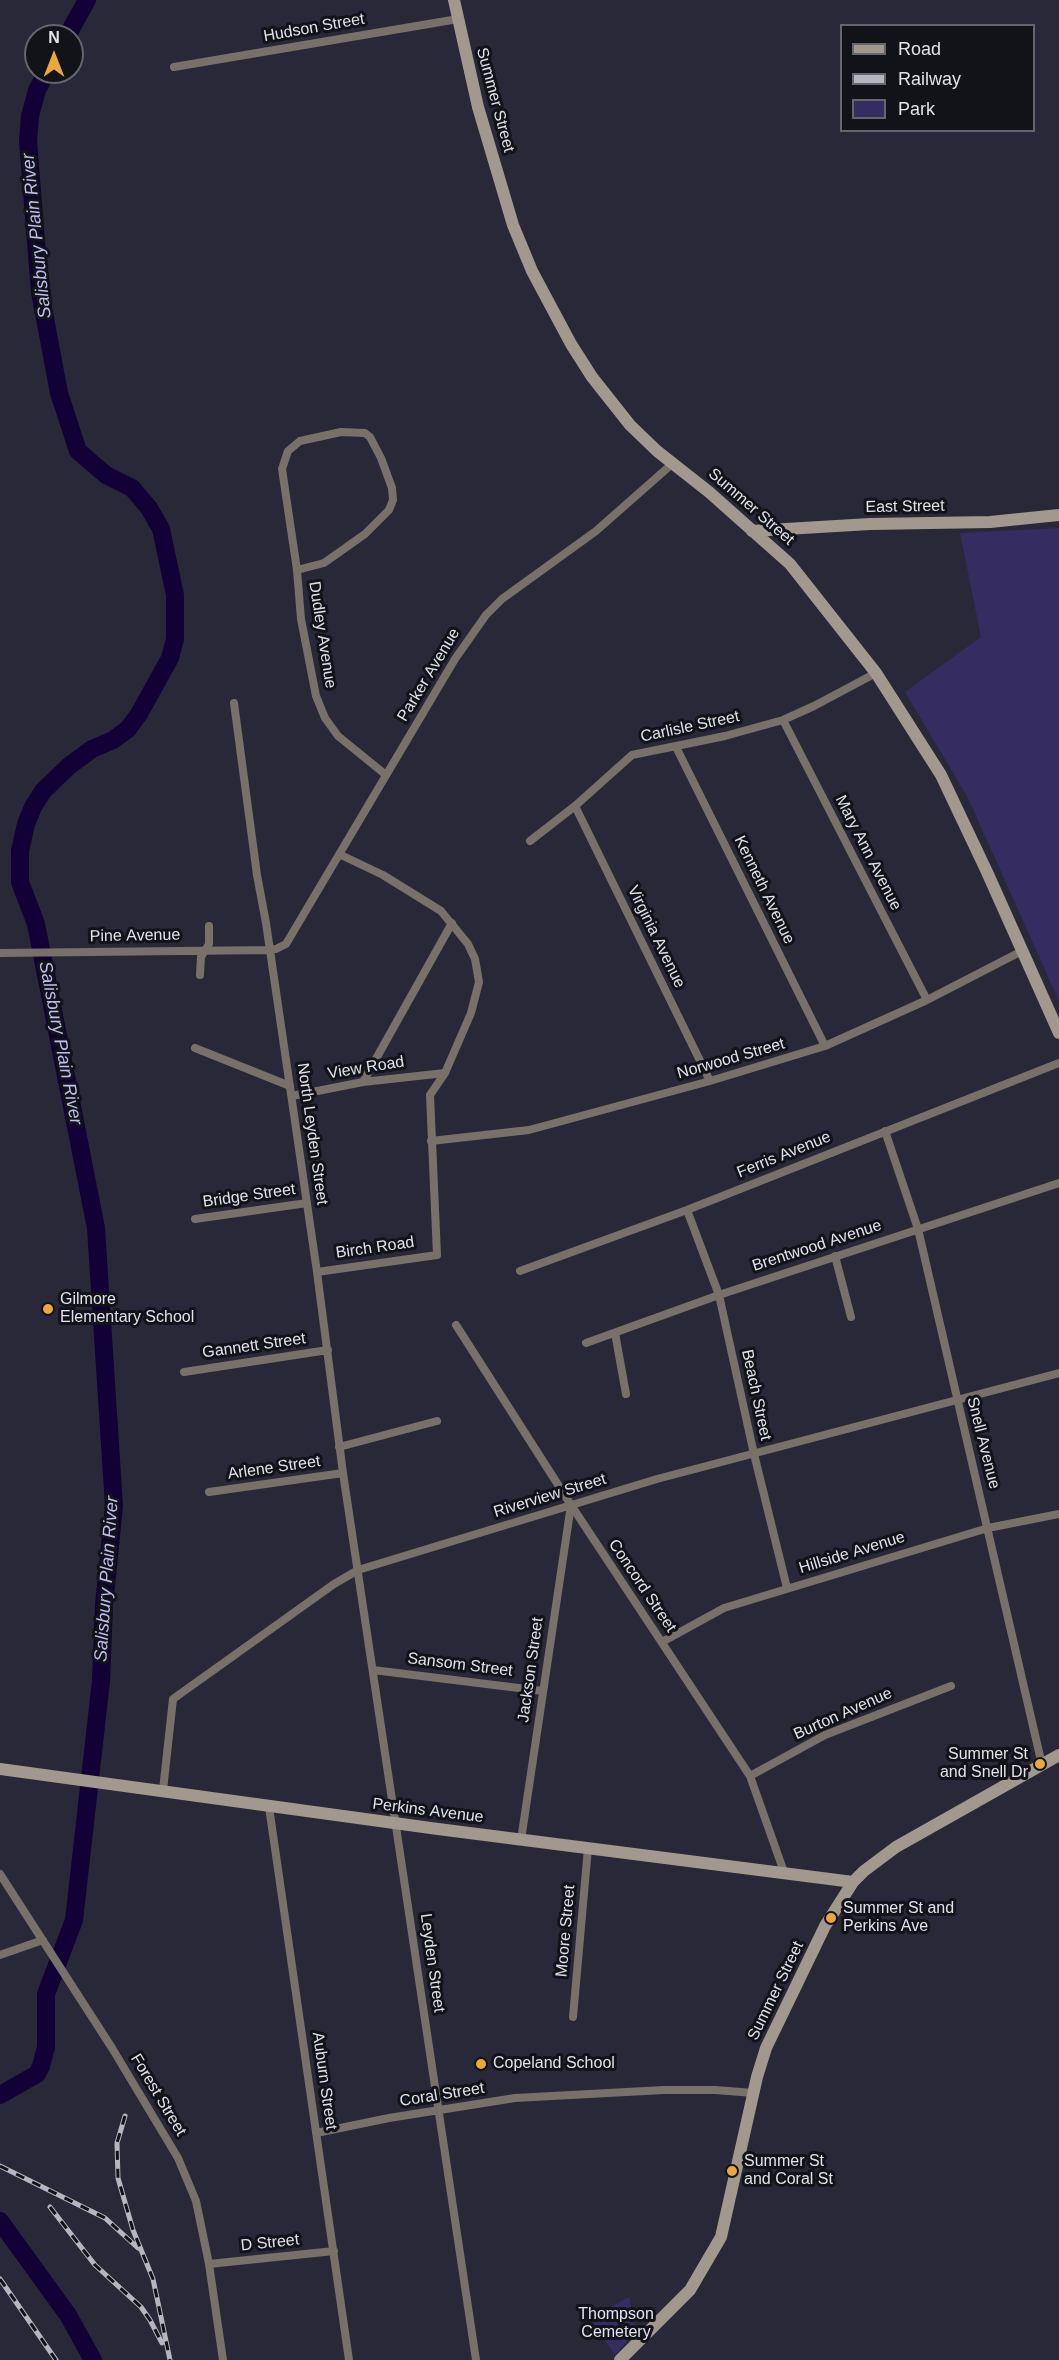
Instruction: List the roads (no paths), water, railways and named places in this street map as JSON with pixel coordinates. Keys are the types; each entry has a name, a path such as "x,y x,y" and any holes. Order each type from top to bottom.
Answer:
{"street":[{"name":"Summer Street","path":"454,0 484,128 513,225 532,271 567,336 592,377 630,425 672,464 709,492 790,564 876,673 941,775 1059,1034"},
{"name":"Hudson Street","path":"174,67 458,19"},
{"name":"Dudley Avenue","path":"297,570 324,563 376,524 389,510 393,500 392,489 374,443 365,433 342,432 300,441 285,455 282,472 310,674 325,718 338,736 386,775"},
{"name":"Parker Avenue","path":"270,950 281,947 291,938 455,659 486,615 502,599 596,531 672,464"},
{"name":"East Street","path":"752,531 870,524 1011,520 1059,515"},
{"name":"Carlisle Street","path":"530,841 575,806 632,755 676,747 783,720 876,673"},
{"name":"North Leyden Street","path":"234,703 256,874 292,1096 328,1350 339,1447 358,1570"},
{"name":"Mary Ann Avenue","path":"783,720 927,1000"},
{"name":"Kenneth Avenue","path":"676,747 825,1046"},
{"name":"Virginia Avenue","path":"575,806 710,1082"},
{"path":"340,855 395,882 434,906 452,923 472,951 477,967 478,982 471,1013 445,1072 430,1095 430,1141"},
{"path":"363,1082 452,923"},
{"path":"200,975 201,957 209,944 209,926"},
{"name":"Pine Avenue","path":"0,953 270,950"},
{"name":"Norwood Street","path":"430,1141 529,1130 710,1082 825,1046 927,1000 1022,951"},
{"path":"195,1048 290,1086"},
{"name":"Ferris Avenue","path":"520,1271 687,1210 1059,1063"},
{"name":"View Road","path":"292,1096 363,1082 445,1072"},
{"name":"Snell Avenue","path":"885,1131 918,1229 1042,1765"},
{"name":"Birch Road","path":"317,1272 437,1255 430,1141"},
{"name":"Brentwood Avenue","path":"586,1343 719,1295 1059,1183"},
{"name":"Bridge Street","path":"195,1219 307,1203"},
{"name":"Beach Street","path":"687,1210 719,1295 754,1454 787,1588"},
{"path":"835,1256 851,1317"},
{"name":"Concord Street","path":"456,1325 571,1505 750,1776 784,1872"},
{"path":"615,1333 626,1394"},
{"name":"Gannett Street","path":"184,1372 328,1350"},
{"name":"Riverview Street","path":"164,1790 173,1699 334,1584 358,1570 571,1505 1059,1373"},
{"path":"339,1447 438,1421"},
{"name":"Arlene Street","path":"209,1492 343,1473"},
{"name":"Jackson Street","path":"521,1840 571,1505"},
{"name":"Hillside Avenue","path":"662,1642 724,1608 988,1528 1059,1514"},
{"name":"Leyden Street","path":"358,1570 476,2360"},
{"name":"Sansom Street","path":"373,1670 543,1691"},
{"name":"Burton Avenue","path":"750,1776 825,1735 951,1686"},
{"name":"Summer Street","path":"620,2360 690,2290 721,2237 762,2059 776,2024 829,1920 853,1882 897,1847 1059,1755"},
{"name":"Perkins Avenue","path":"0,1769 396,1824 853,1882"},
{"name":"Auburn Street","path":"269,1807 349,2360"},
{"name":"Moore Street","path":"573,2017 588,1848"},
{"name":"Forest Street","path":"0,1874 67,1977 178,2158 196,2201 209,2264 223,2360"},
{"path":"0,1955 43,1940"},
{"name":"Coral Street","path":"316,2133 516,2098 664,2090 754,2093"},
{"name":"D Street","path":"209,2264 333,2251"}],"waterway":[{"name":"Salisbury Plain River","path":"74,24 87,0"},
{"name":"Salisbury Plain River","path":"0,2095 37,2074 41,2066 46,2047 46,1994 74,1920 101,1681 104,1605 114,1506 96,1228 36,924 20,882 20,851 26,824 43,791 69,766 92,749 113,740 128,729 139,714 170,658 175,639 175,595 161,529 149,508 132,488 106,475 78,451 59,393 40,292 28,141 30,116 40,84"},
{"name":"Salisbury Plain River","path":"0,2221 68,2315 93,2360"}],"railway":[{"path":"125,2116 117,2143 118,2178 133,2230 153,2279 170,2360"},
{"path":"0,2166 105,2218 138,2248"},
{"path":"50,2207 95,2265 141,2307 162,2343"},
{"path":"0,2279 56,2360"}],"place":[{"name":"Gilmore Elementary School","path":"48,1309"},
{"name":"Summer St and Snell Dr","path":"1040,1764"},
{"name":"Summer St and Perkins Ave","path":"831,1918"},
{"name":"Copeland School","path":"481,2064"},
{"name":"Summer St and Coral St","path":"732,2171"}],"park label":[{"name":"Thompson Cemetery","path":"616,2324"}]}
